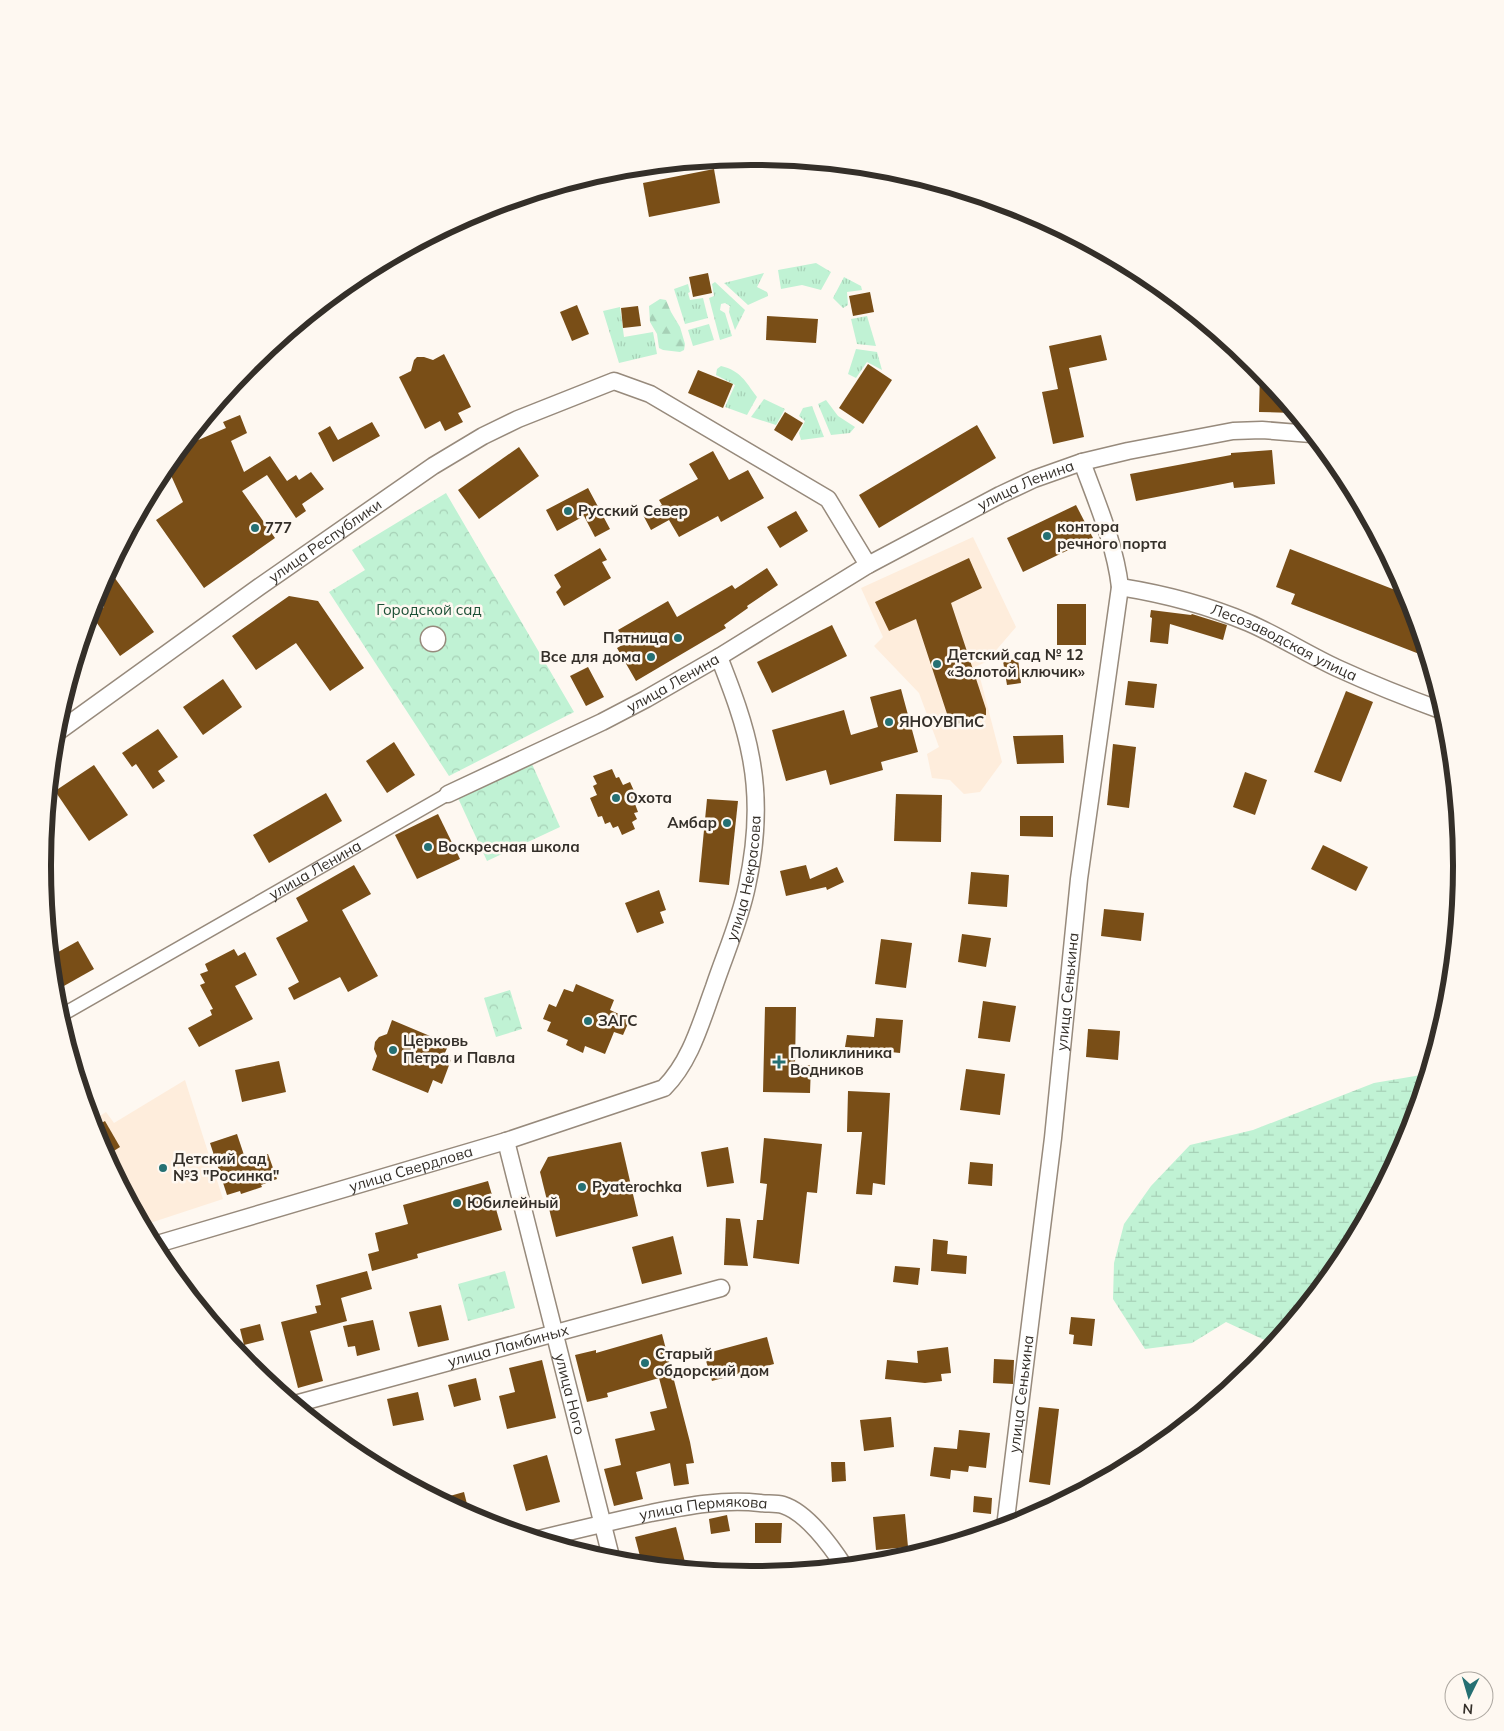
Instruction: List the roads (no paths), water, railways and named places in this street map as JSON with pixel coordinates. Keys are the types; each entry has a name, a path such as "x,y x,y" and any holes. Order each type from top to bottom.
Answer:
{"street":[{"name":"улица Республики","path":"65,727 258,587 433,466 509,423 614,381 650,394 828,499 868,565"},
{"name":"улица Ленина","path":"67,1012 448,794 602,722 646,699 720,657 868,565 1000,495 1058,470 1128,451 1232,431 1262,430 1303,433"},
{"name":"улица Сенькина","path":"1006,1518 1053,1138 1078,880 1120,587 1117,563 1112,545 1082,462"},
{"name":"Лесозаводская улица","path":"1120,587 1160,594 1216,610 1250,624 1336,667 1434,708"},
{"name":"улица Некрасова","path":"664,1088 676,1076 698,1030 739,916 751,865 756,810 751,759 735,698 720,657"},
{"name":"улица Свердлова","path":"161,1243 506,1140 664,1088"},
{"name":"улица Ного","path":"506,1140 610,1552"},
{"name":"улица Ламбиных","path":"302,1402 721,1288"},
{"name":"улица Пермякова","path":"551,1536 602,1523 708,1503 727,1502 782,1505 800,1514 817,1531 840,1560"}],"place":[{"name":"Русский Север","path":"568,511"},
{"name":"777","path":"255,528"},
{"name":"контора речного порта","path":"1047,536"},
{"name":"Пятница","path":"678,638"},
{"name":"Все для дома","path":"651,657"},
{"name":"Детский сад № 12 «Золотой ключик»","path":"937,664"},
{"name":"ЯНОУВПиС","path":"889,722"},
{"name":"Охота","path":"616,798"},
{"name":"Амбар","path":"727,823"},
{"name":"Воскресная школа","path":"428,847"},
{"name":"ЗАГС","path":"588,1021"},
{"name":"Церковь Петра и Павла","path":"393,1050"},
{"name":"Поликлиника Водников","path":"779,1062"},
{"name":"Детский сад №3 \"Росинка\"","path":"163,1168"},
{"name":"Pyaterochka","path":"582,1187"},
{"name":"Юбилейный","path":"457,1203"},
{"name":"Старый обдорский дом","path":"645,1363"}],"park label":[{"name":"Городской сад","path":"429,610"}]}
